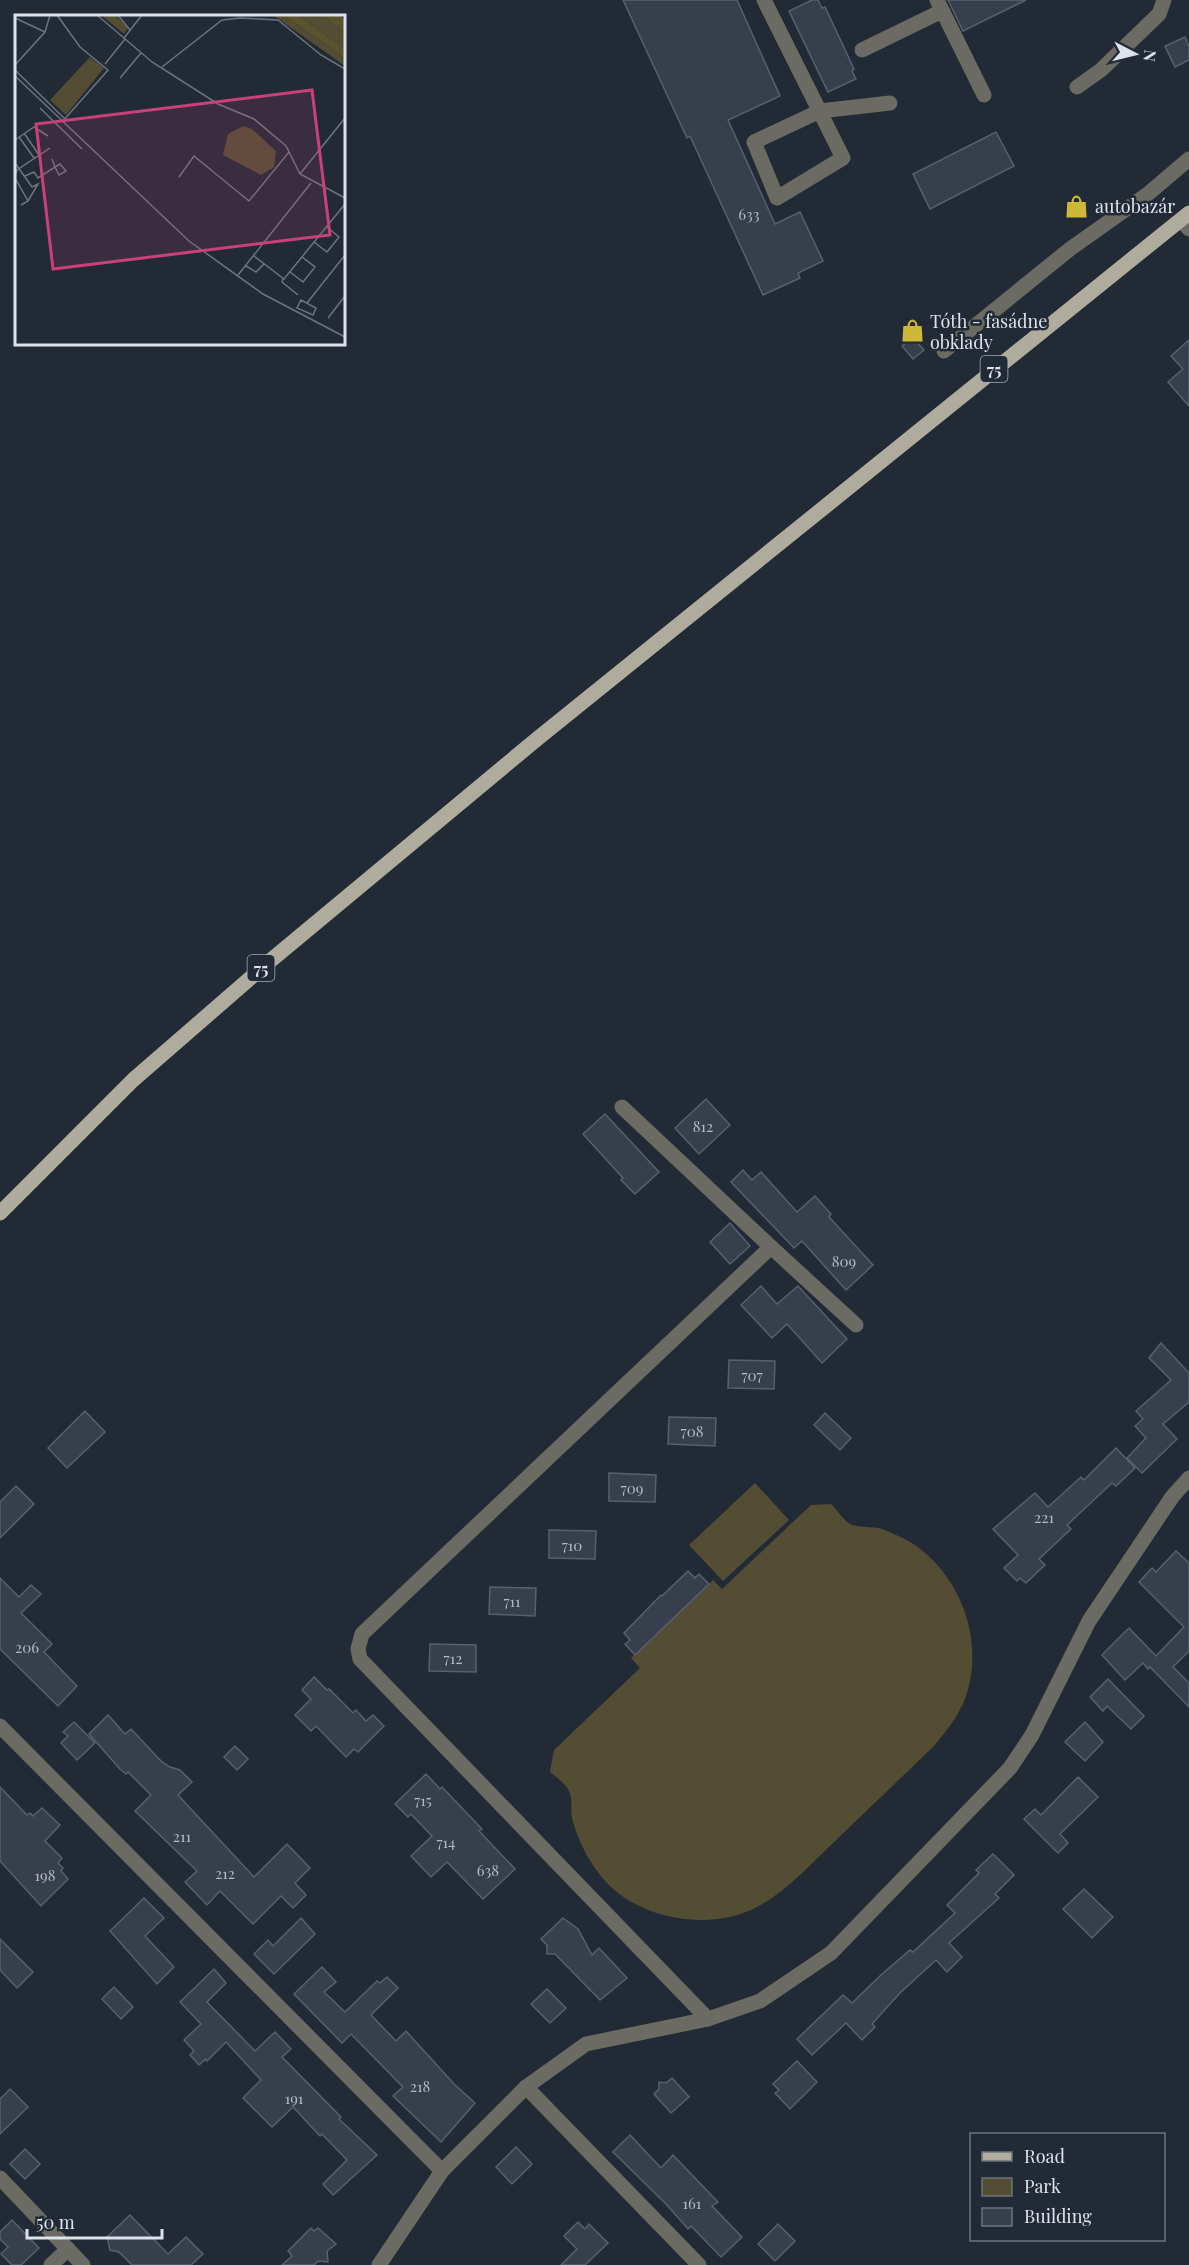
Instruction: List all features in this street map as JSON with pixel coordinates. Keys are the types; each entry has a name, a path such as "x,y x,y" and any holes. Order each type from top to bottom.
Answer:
{"main road":[{"name":"75","path":"0,1213 133,1080 270,961 546,731 1186,221"}],"street":[{"path":"764,0 820,111 843,158 777,198 754,142 820,111 890,103"},
{"path":"1077,87 1101,70 1159,14 1164,0"},
{"path":"862,50 939,5 984,95"},
{"path":"944,351 1070,249 1149,193 1189,159"},
{"path":"622,1107 856,1325"},
{"path":"708,2019 360,1659 358,1649 362,1634 771,1246"},
{"path":"379,2265 442,2171 526,2087 586,2044 708,2019 760,2001 831,1953 1010,1768 1032,1735 1089,1621 1172,1497 1189,1478"},
{"path":"0,1726 442,2171"},
{"path":"526,2087 699,2265"},
{"path":"0,2178 83,2265"},
{"path":"51,2265 68,2249"}],"green space":[{"path":"755,1483 789,1520 723,1581 689,1545"},
{"path":"831,1504 850,1524 882,1529 915,1545 932,1559 946,1576 966,1614 971,1635 971,1678 962,1706 952,1724 935,1745 796,1879 764,1903 735,1916 696,1920 675,1918 637,1905 620,1895 606,1882 585,1852 572,1818 569,1791 550,1772 554,1750 640,1668 631,1658 635,1654 625,1644 630,1640 624,1633 688,1571 695,1577 699,1574 709,1584 713,1580 722,1589 811,1505"}],"building":[{"path":"623,0 737,0 780,96 728,120 775,224 800,212 823,261 798,273 800,278 763,295 690,136 687,138"},
{"path":"812,0 818,0 822,8 825,7 854,69 852,71 856,79 828,92 789,11"},
{"path":"948,0 1026,0 963,31"},
{"path":"1185,37 1189,47 1189,60 1175,67 1165,46"},
{"path":"996,132 1014,166 930,209 913,174"},
{"path":"913,338 924,350 913,359 902,346"},
{"path":"1189,340 1189,406 1168,382 1183,369 1171,356"},
{"path":"706,1099 730,1125 699,1154 675,1128"},
{"path":"605,1114 659,1172 635,1194 583,1134"},
{"path":"743,1170 752,1180 761,1172 797,1212 815,1196 831,1214 829,1217 873,1265 846,1290 802,1241 794,1248 731,1182"},
{"path":"730,1223 750,1246 730,1264 710,1242"},
{"path":"761,1286 777,1304 798,1286 847,1339 822,1363 787,1324 772,1338 741,1305"},
{"path":"1161,1343 1189,1373 1189,1402 1163,1424 1177,1439 1142,1473 1127,1458 1146,1438 1135,1426 1143,1419 1136,1411 1171,1380 1149,1358"},
{"path":"729,1360 775,1361 774,1389 728,1388"},
{"path":"85,1411 105,1432 67,1468 48,1448"},
{"path":"825,1413 851,1438 840,1450 814,1425"},
{"path":"669,1417 716,1418 715,1446 668,1444"},
{"path":"1116,1448 1135,1468 1116,1486 1112,1483 1067,1525 1071,1529 1039,1559 1045,1565 1026,1583 1020,1578 1017,1581 1004,1568 1018,1555 993,1529 1035,1493 1048,1507 1081,1477 1084,1480"},
{"path":"609,1473 656,1475 655,1502 609,1501"},
{"path":"16,1486 34,1504 0,1538 0,1502"},
{"path":"549,1530 596,1531 595,1559 549,1558"},
{"path":"1176,1551 1189,1563 1189,1651 1173,1667 1189,1683 1189,1707 1150,1667 1148,1669 1143,1663 1125,1680 1102,1655 1129,1628 1156,1656 1184,1627 1139,1582 1152,1568 1156,1572"},
{"path":"688,1571 695,1578 699,1574 709,1584 635,1655 625,1644 630,1640 624,1633"},
{"path":"0,1578 19,1597 31,1585 41,1594 21,1613 52,1644 44,1652 77,1686 58,1706 0,1649"},
{"path":"490,1587 536,1588 535,1616 489,1614"},
{"path":"430,1644 476,1645 476,1672 429,1671"},
{"path":"314,1677 353,1713 356,1710 366,1721 373,1715 384,1726 358,1752 354,1749 346,1757 316,1726 311,1731 295,1715 311,1699 302,1690"},
{"path":"1108,1679 1144,1716 1131,1729 1107,1706 1103,1711 1090,1697"},
{"path":"108,1715 125,1734 131,1729 161,1761 180,1770 192,1782 178,1795 254,1877 287,1844 310,1868 295,1883 306,1895 293,1908 281,1896 253,1924 220,1891 207,1905 185,1882 197,1871 135,1811 151,1795 128,1772 126,1774 120,1769 89,1734"},
{"path":"74,1722 95,1743 77,1760 61,1743 68,1736 63,1732"},
{"path":"1085,1722 1103,1742 1085,1761 1065,1742"},
{"path":"235,1746 248,1759 237,1770 224,1757"},
{"path":"426,1774 440,1789 442,1787 482,1829 479,1831 515,1869 483,1899 447,1862 431,1877 411,1856 432,1836 411,1814 408,1817 395,1804"},
{"path":"1078,1777 1098,1797 1060,1834 1068,1843 1058,1853 1024,1819 1035,1809 1041,1815"},
{"path":"0,1787 27,1815 30,1813 33,1816 42,1808 60,1825 45,1841 62,1858 58,1863 68,1879 41,1906 0,1861"},
{"path":"993,1854 1014,1875 995,1894 999,1898 949,1943 962,1957 947,1972 936,1960 900,1993 872,2024 875,2027 862,2040 846,2023 812,2055 797,2039 843,1995 852,2003 881,1975 910,1950 913,1952 955,1913 947,1905 979,1873 976,1870"},
{"path":"1084,1889 1113,1917 1092,1938 1063,1909"},
{"path":"144,1898 164,1918 145,1936 174,1967 157,1984 110,1931"},
{"path":"301,1918 315,1934 274,1974 254,1954 268,1940 273,1946"},
{"path":"563,1918 578,1929 592,1955 599,1948 627,1978 600,2000 555,1954 547,1954 547,1945 541,1939"},
{"path":"0,1939 33,1972 17,1988 0,1970"},
{"path":"322,1967 336,1982 324,1992 345,2012 377,1981 380,1983 387,1977 398,1988 371,2015 396,2041 406,2031 454,2084 475,2103 441,2142 393,2096 403,2087 351,2034 342,2043 294,1994"},
{"path":"214,1969 226,1983 207,2002 255,2051 275,2032 291,2049 282,2057 341,2117 339,2119 377,2155 333,2195 323,2184 347,2160 322,2134 320,2136 293,2107 272,2127 243,2098 261,2080 226,2042 207,2061 206,2059 199,2065 190,2055 194,2051 184,2040 201,2024 180,2002"},
{"path":"114,1987 133,2007 121,2019 102,1999"},
{"path":"547,1989 566,2008 550,2023 531,2004"},
{"path":"797,2061 817,2082 790,2109 775,2093 779,2090 773,2084"},
{"path":"672,2078 689,2097 671,2113 654,2094 659,2089 659,2082 666,2083"},
{"path":"10,2089 28,2107 0,2134 0,2099"},
{"path":"630,2135 661,2168 673,2155 718,2202 712,2206 742,2237 721,2257 691,2226 688,2229 613,2152"},
{"path":"516,2147 532,2164 512,2184 496,2167"},
{"path":"25,2149 40,2164 25,2179 10,2164"},
{"path":"130,2215 168,2254 186,2237 203,2254 191,2265 132,2265 119,2252 110,2250 107,2237"},
{"path":"12,2220 39,2248 21,2265 12,2265 1,2254 8,2247 0,2239 0,2232"},
{"path":"578,2222 585,2229 589,2224 608,2243 585,2265 561,2265 577,2249 564,2236"},
{"path":"778,2224 795,2241 775,2261 758,2244"},
{"path":"311,2228 314,2231 318,2228 336,2244 327,2251 328,2262 318,2261 314,2265 282,2265 292,2256 288,2251"}],"place":[{"name":"autobazár","path":"1077,206"},
{"name":"Tóth - fasádne obklady","path":"912,331"}]}
